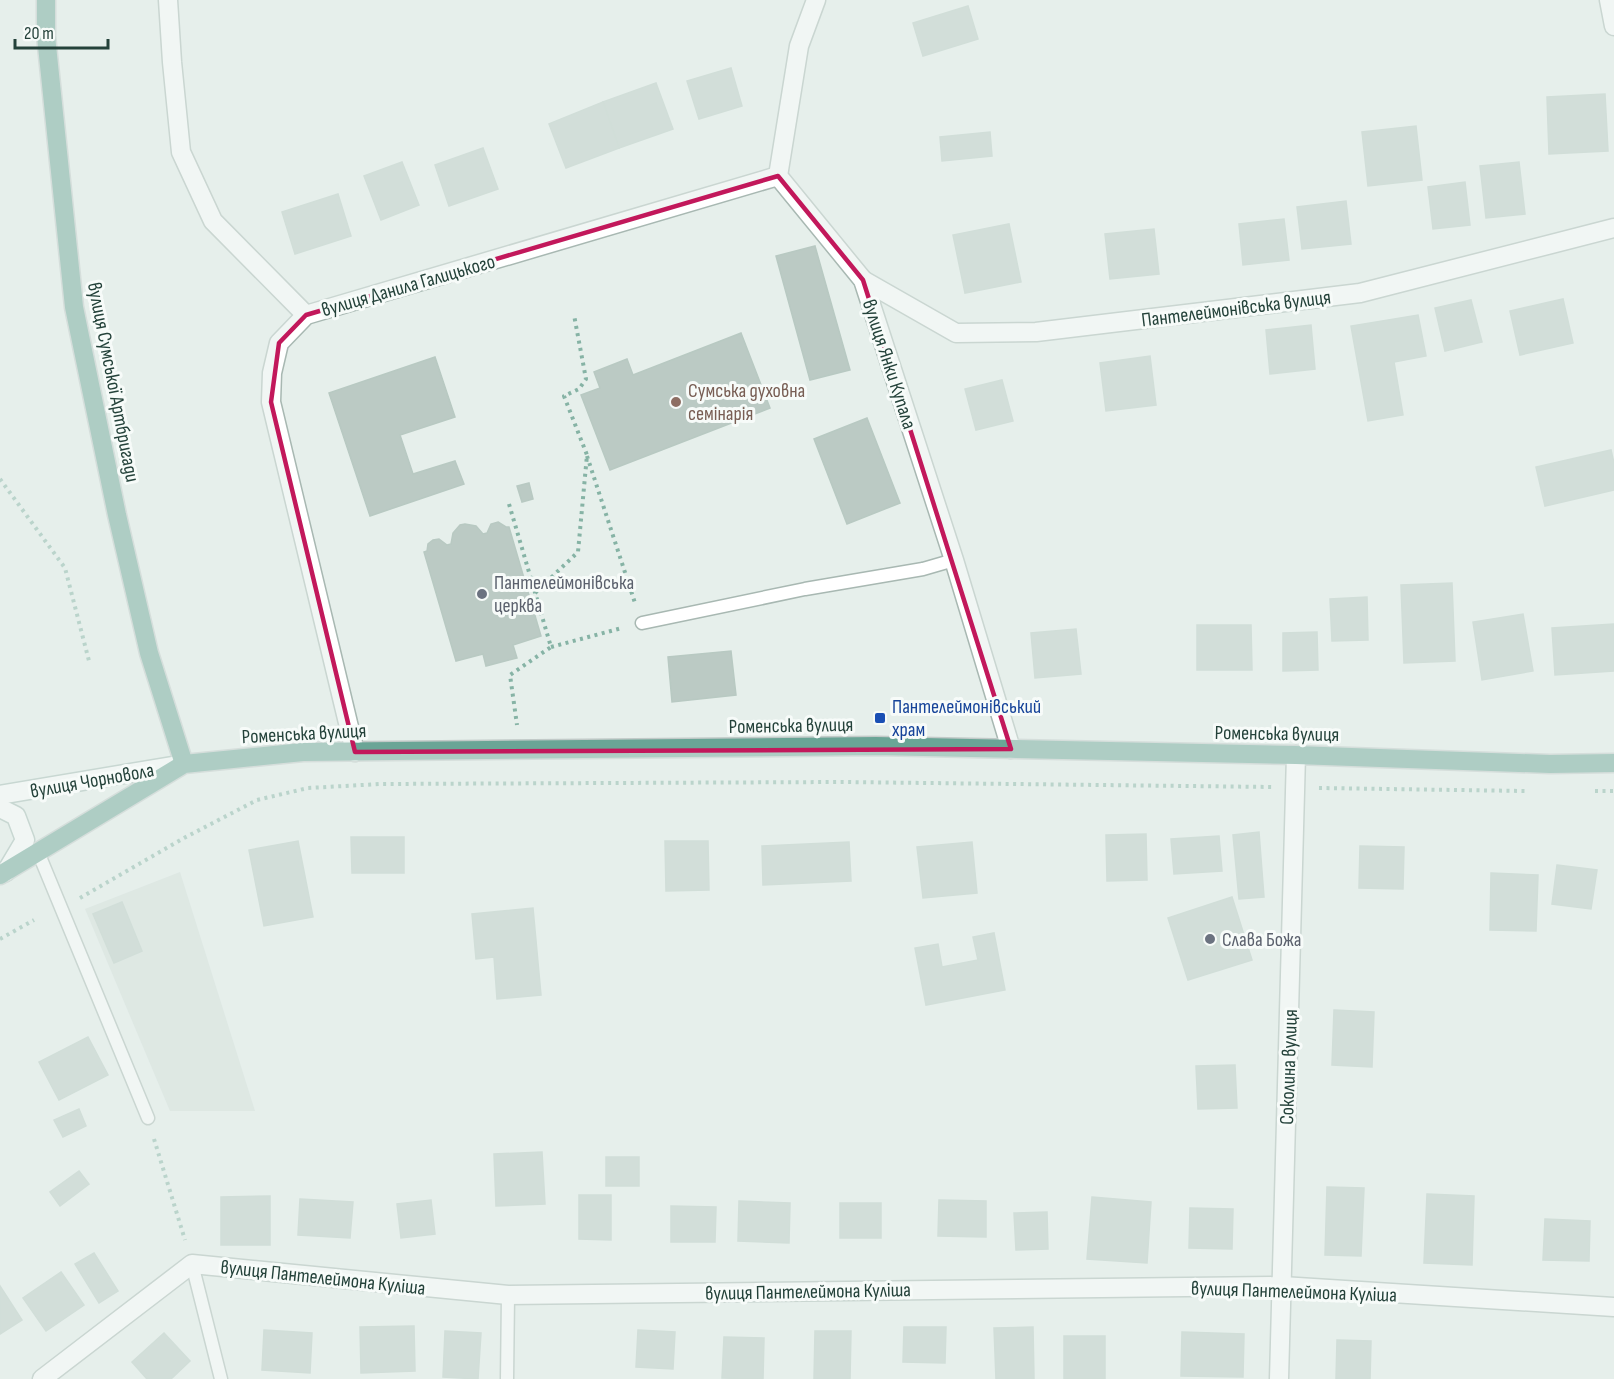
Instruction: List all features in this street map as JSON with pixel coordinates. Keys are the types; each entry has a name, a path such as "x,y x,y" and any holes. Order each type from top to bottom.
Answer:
{"main road":[{"name":"вулиця Сумської Артбригади","path":"46,0 46,36 74,307 117,515 149,653 184,764"},
{"name":"Роменська вулиця","path":"184,764 303,752 876,746 1296,755 1550,764 1614,763"},
{"path":"3,874 184,764"}],"street":[{"path":"168,0 181,152 213,221 306,315"},
{"path":"778,176 799,46 816,0"},
{"path":"1609,0 1614,26"},
{"name":"вулиця Данила Галицького","path":"356,752 271,402 272,373 279,343 306,315 778,176"},
{"name":"вулиця Янки Купала","path":"778,176 863,280 954,560 1011,749"},
{"name":"Пантелеймонівська вулиця","path":"863,280 956,333 1036,332 1360,293 1614,228"},
{"name":"Соколина вулиця","path":"1279,1379 1296,755"},
{"name":"вулиця Чорновола","path":"0,795 184,764"},
{"path":"0,808 16,816 24,840 3,874"},
{"name":"вулиця Пантелеймона Куліша","path":"42,1379 192,1264 508,1295 1282,1286 1614,1307"}],"lane":[{"path":"642,623 805,589 923,569 954,560"},
{"path":"38,852 148,1118"},
{"path":"192,1264 221,1379"},
{"path":"507,1379 508,1295"}],"path":[{"path":"517,732 510,675 551,647 642,623 587,455 564,396 579,389 586,378 574,315"},
{"path":"535,593 578,552 587,455"},
{"path":"0,479 65,568 89,661"},
{"path":"509,504 551,647"},
{"path":"61,908 184,838 257,800 308,788 392,783 842,782 1536,791"},
{"path":"1592,791 1614,791"},
{"path":"0,939 34,920"},
{"path":"148,1118 192,1264"}],"highlighted area":[{"path":"778,176 863,280 1011,749 355,752 271,402 279,343 306,315"}],"shaded area":[{"path":"180,872 255,1111 170,1111 85,909"}],"building":[{"path":"968,6 978,39 923,56 913,23"},
{"path":"731,68 742,106 699,119 687,81"},
{"path":"656,83 673,129 619,148 603,102"},
{"path":"1605,94 1608,151 1549,154 1547,97"},
{"path":"603,102 619,148 566,168 549,124"},
{"path":"1416,126 1422,180 1368,186 1362,132"},
{"path":"990,132 992,156 942,161 940,137"},
{"path":"483,148 498,189 449,206 435,165"},
{"path":"402,162 419,205 381,220 364,176"},
{"path":"1519,162 1525,214 1486,218 1480,166"},
{"path":"1465,182 1470,225 1433,229 1428,187"},
{"path":"338,194 351,236 295,254 282,212"},
{"path":"1346,201 1351,244 1302,249 1297,207"},
{"path":"1284,219 1289,260 1243,265 1239,224"},
{"path":"1009,224 1021,282 965,293 953,235"},
{"path":"1154,229 1159,274 1110,279 1105,234"},
{"path":"815,246 850,370 810,380 776,256"},
{"path":"1563,299 1573,343 1520,355 1510,311"},
{"path":"1471,300 1482,342 1445,351 1435,308"},
{"path":"1418,315 1426,356 1394,362 1403,415 1368,421 1351,326"},
{"path":"1311,325 1315,369 1270,374 1266,330"},
{"name":"Сумська духовна семінарія","path":"741,333 770,408 610,470 581,395 600,388 594,372 627,359 633,375"},
{"path":"1150,356 1156,405 1106,411 1100,363"},
{"path":"435,357 455,417 400,435 413,474 455,461 464,484 370,516 329,393"},
{"path":"1002,380 1013,421 976,430 965,389"},
{"path":"867,418 900,503 847,524 814,439"},
{"path":"1611,450 1614,463 1614,490 1545,506 1536,467"},
{"path":"529,483 533,499 522,502 517,486"},
{"name":"Пантелеймонівська церква","path":"498,522 509,527 541,636 513,645 517,658 486,666 483,654 456,661 424,552 433,540 439,539 447,545 451,544 453,533 460,525 476,526 483,534 487,533 491,524"},
{"path":"1452,583 1455,661 1404,663 1401,585"},
{"path":"1367,597 1368,640 1332,641 1330,599"},
{"path":"1523,614 1533,671 1482,680 1473,622"},
{"path":"1614,624 1614,671 1555,675 1552,628"},
{"path":"1197,625 1251,625 1252,670 1197,670"},
{"path":"1076,629 1081,674 1035,678 1031,633"},
{"path":"1317,632 1318,670 1283,671 1283,633"},
{"path":"731,651 736,695 672,702 668,657"},
{"path":"1259,832 1264,897 1239,899 1233,835"},
{"path":"1146,834 1147,880 1107,881 1106,835"},
{"path":"1219,836 1222,871 1174,874 1171,839"},
{"path":"351,837 404,837 404,873 352,873"},
{"path":"298,841 313,917 264,926 249,850"},
{"path":"665,841 708,841 709,890 666,891"},
{"path":"849,842 851,881 763,885 762,846"},
{"path":"972,842 977,893 923,898 917,847"},
{"path":"1360,846 1404,847 1403,889 1359,888"},
{"path":"1557,865 1597,870 1591,909 1552,904"},
{"path":"1491,873 1538,875 1536,931 1490,930"},
{"name":"Слава Божа","path":"1232,897 1252,960 1188,980 1168,918"},
{"path":"122,902 142,951 114,963 93,914"},
{"path":"533,908 541,995 497,999 494,957 476,959 472,914"},
{"path":"994,933 1005,990 926,1005 915,948 938,944 942,967 978,960 973,937"},
{"path":"1334,1010 1374,1012 1372,1067 1332,1065"},
{"path":"88,1037 108,1075 59,1100 39,1062"},
{"path":"1235,1065 1237,1108 1198,1109 1196,1066"},
{"path":"79,1109 86,1126 63,1137 54,1120"},
{"path":"542,1152 545,1204 496,1206 494,1154"},
{"path":"606,1157 639,1157 639,1186 606,1186"},
{"path":"79,1171 89,1184 60,1206 50,1192"},
{"path":"1327,1187 1364,1188 1361,1256 1325,1255"},
{"path":"1427,1194 1474,1196 1472,1265 1424,1263"},
{"path":"579,1195 611,1195 611,1240 579,1239"},
{"path":"270,1196 270,1245 221,1245 221,1197"},
{"path":"1092,1197 1151,1202 1147,1263 1087,1259"},
{"path":"300,1199 353,1202 350,1238 298,1235"},
{"path":"431,1200 435,1234 401,1238 397,1204"},
{"path":"939,1200 986,1201 986,1237 938,1236"},
{"path":"739,1201 790,1203 789,1243 738,1241"},
{"path":"840,1203 881,1203 881,1238 840,1238"},
{"path":"671,1206 716,1207 715,1242 671,1242"},
{"path":"1190,1208 1233,1209 1232,1249 1189,1248"},
{"path":"1047,1212 1048,1249 1016,1250 1014,1213"},
{"path":"1545,1219 1590,1221 1589,1261 1543,1260"},
{"path":"94,1253 118,1291 99,1303 75,1264"},
{"path":"61,1272 84,1305 46,1331 23,1298"},
{"path":"0,1286 22,1320 0,1334"},
{"path":"414,1326 415,1371 361,1373 360,1327"},
{"path":"904,1327 946,1327 945,1363 903,1362"},
{"path":"1033,1327 1034,1379 996,1379 994,1328"},
{"path":"264,1330 312,1333 310,1373 262,1370"},
{"path":"638,1330 675,1332 673,1369 636,1367"},
{"path":"445,1331 481,1333 478,1379 443,1377"},
{"path":"815,1331 851,1331 850,1379 814,1379"},
{"path":"1182,1332 1244,1334 1243,1377 1181,1376"},
{"path":"164,1333 190,1361 171,1379 147,1379 132,1362"},
{"path":"1064,1336 1105,1336 1105,1379 1064,1379"},
{"path":"724,1337 764,1338 763,1379 722,1378"},
{"path":"1337,1340 1371,1341 1370,1379 1336,1379"}],"place":[{"name":"Сумська духовна семінарія","path":"676,402"},
{"name":"Пантелеймонівська церква","path":"482,594"},
{"name":"Пантелеймонівський храм","path":"880,718"},
{"name":"Слава Божа","path":"1210,939"}]}
